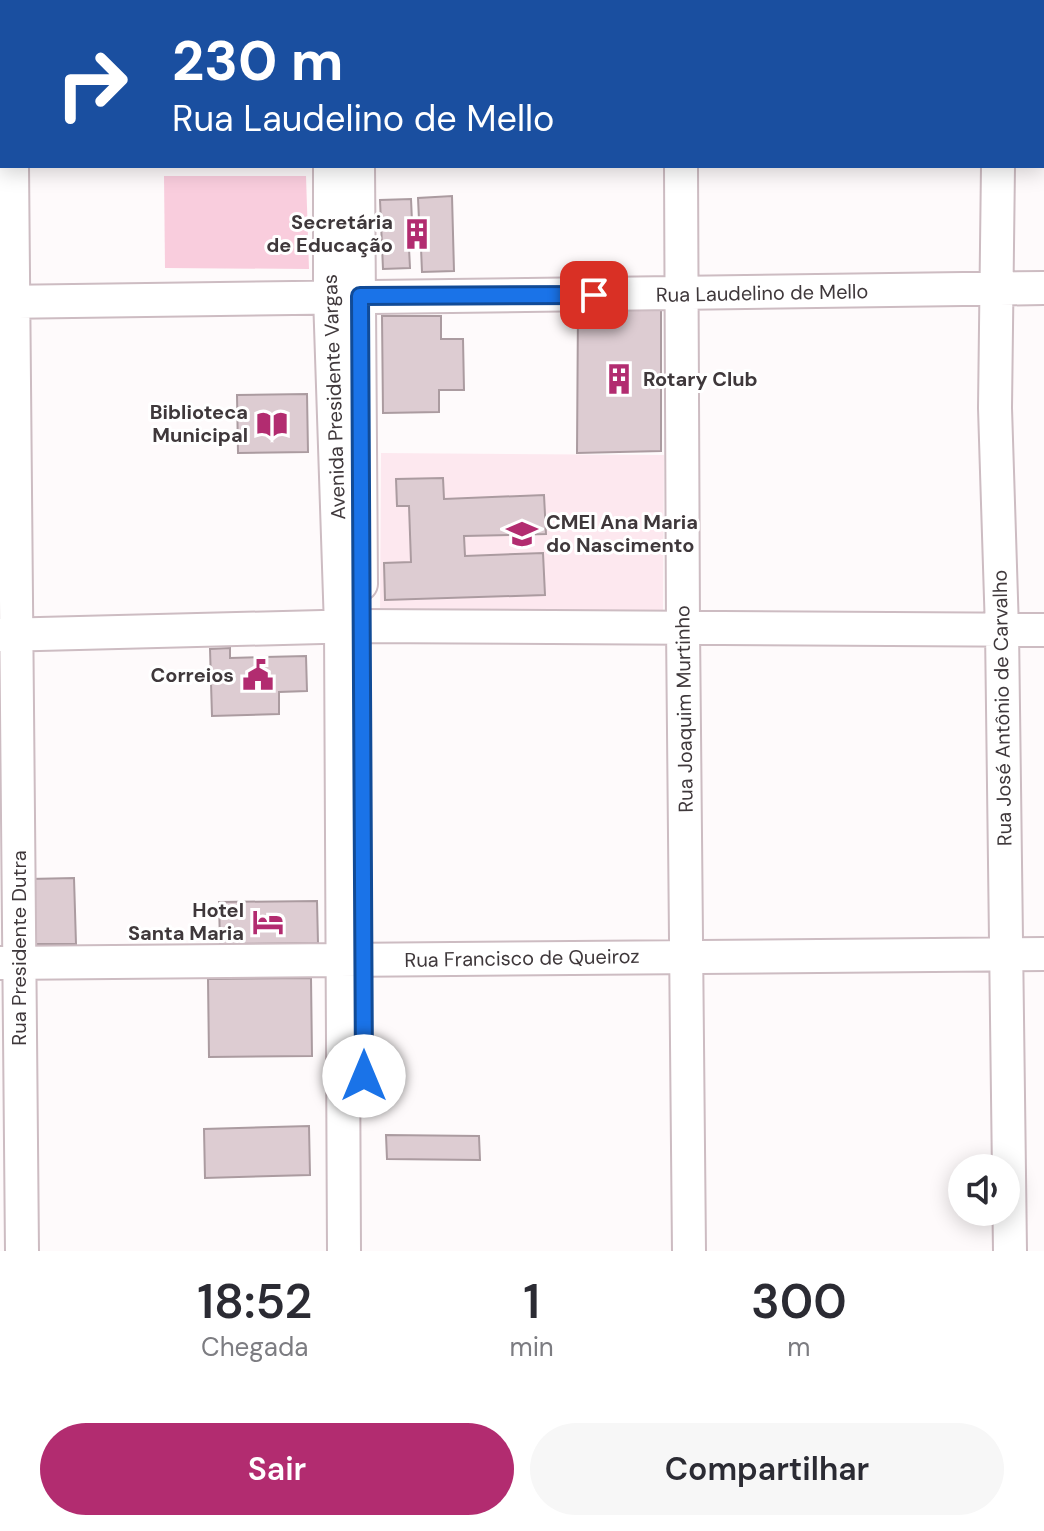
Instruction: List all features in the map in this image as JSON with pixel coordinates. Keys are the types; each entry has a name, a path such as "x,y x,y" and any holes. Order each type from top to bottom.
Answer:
{"street":[{"name":"Rua Presidente Dutra","path":"12,168 7,302 10,963 22,1251"},
{"name":"Avenida Presidente Vargas","path":"330,168 345,296 353,960 364,1251"},
{"name":"Avenida Presidente Vargas","path":"345,296 358,168"},
{"name":"Rua Joaquim Murtinho","path":"681,168 689,1251"},
{"name":"Rua José Antônio de Carvalho","path":"998,168 995,408 1002,630 1010,1251"},
{"name":"Rua Laudelino de Mello","path":"7,302 1044,288"},
{"path":"8,635 351,626 1044,630"},
{"name":"Rua Francisco de Queiroz","path":"10,963 1044,954"},
{"name":"Avenida Presidente Vargas","path":"344,1251 353,960"}],"shaded area":[{"path":"164,176 306,176 309,269 165,268"},
{"name":"CMEI Ana Maria do Nascimento","path":"381,453 664,455 663,616 380,614"}],"building":[{"name":"Secretária de Educação","path":"452,196 454,271 422,272 421,248 409,248 410,268 383,269 380,200 411,199 412,221 419,220 418,198"},
{"name":"Rotary Club","path":"578,307 661,307 661,451 577,453"},
{"path":"382,316 441,316 441,339 463,339 464,390 439,390 439,412 383,413"},
{"name":"Biblioteca Municipal","path":"307,394 308,452 238,453 237,395"},
{"path":"443,478 444,499 544,495 546,534 464,536 465,556 543,553 545,595 385,600 384,563 411,562 409,506 397,506 396,479"},
{"name":"Correios","path":"230,648 230,658 306,656 307,691 279,692 279,714 212,716 210,649"},
{"path":"74,878 76,944 29,944 29,879"},
{"name":"Hotel Santa Maria","path":"317,901 318,943 220,944 219,902"},
{"path":"311,978 312,1056 209,1057 208,979"},
{"path":"309,1126 310,1175 205,1178 204,1129"},
{"path":"386,1135 479,1136 480,1160 387,1159"}],"place":[{"name":"Secretária de Educação","path":"417,234"},
{"name":"Rotary Club","path":"619,379"},
{"name":"Biblioteca Municipal","path":"272,424"},
{"name":"CMEI Ana Maria do Nascimento","path":"522,534"},
{"name":"Correios","path":"258,675"},
{"name":"Hotel Santa Maria","path":"268,922"}],"route":[{"path":"364,1076 360,296 594,295"}]}
